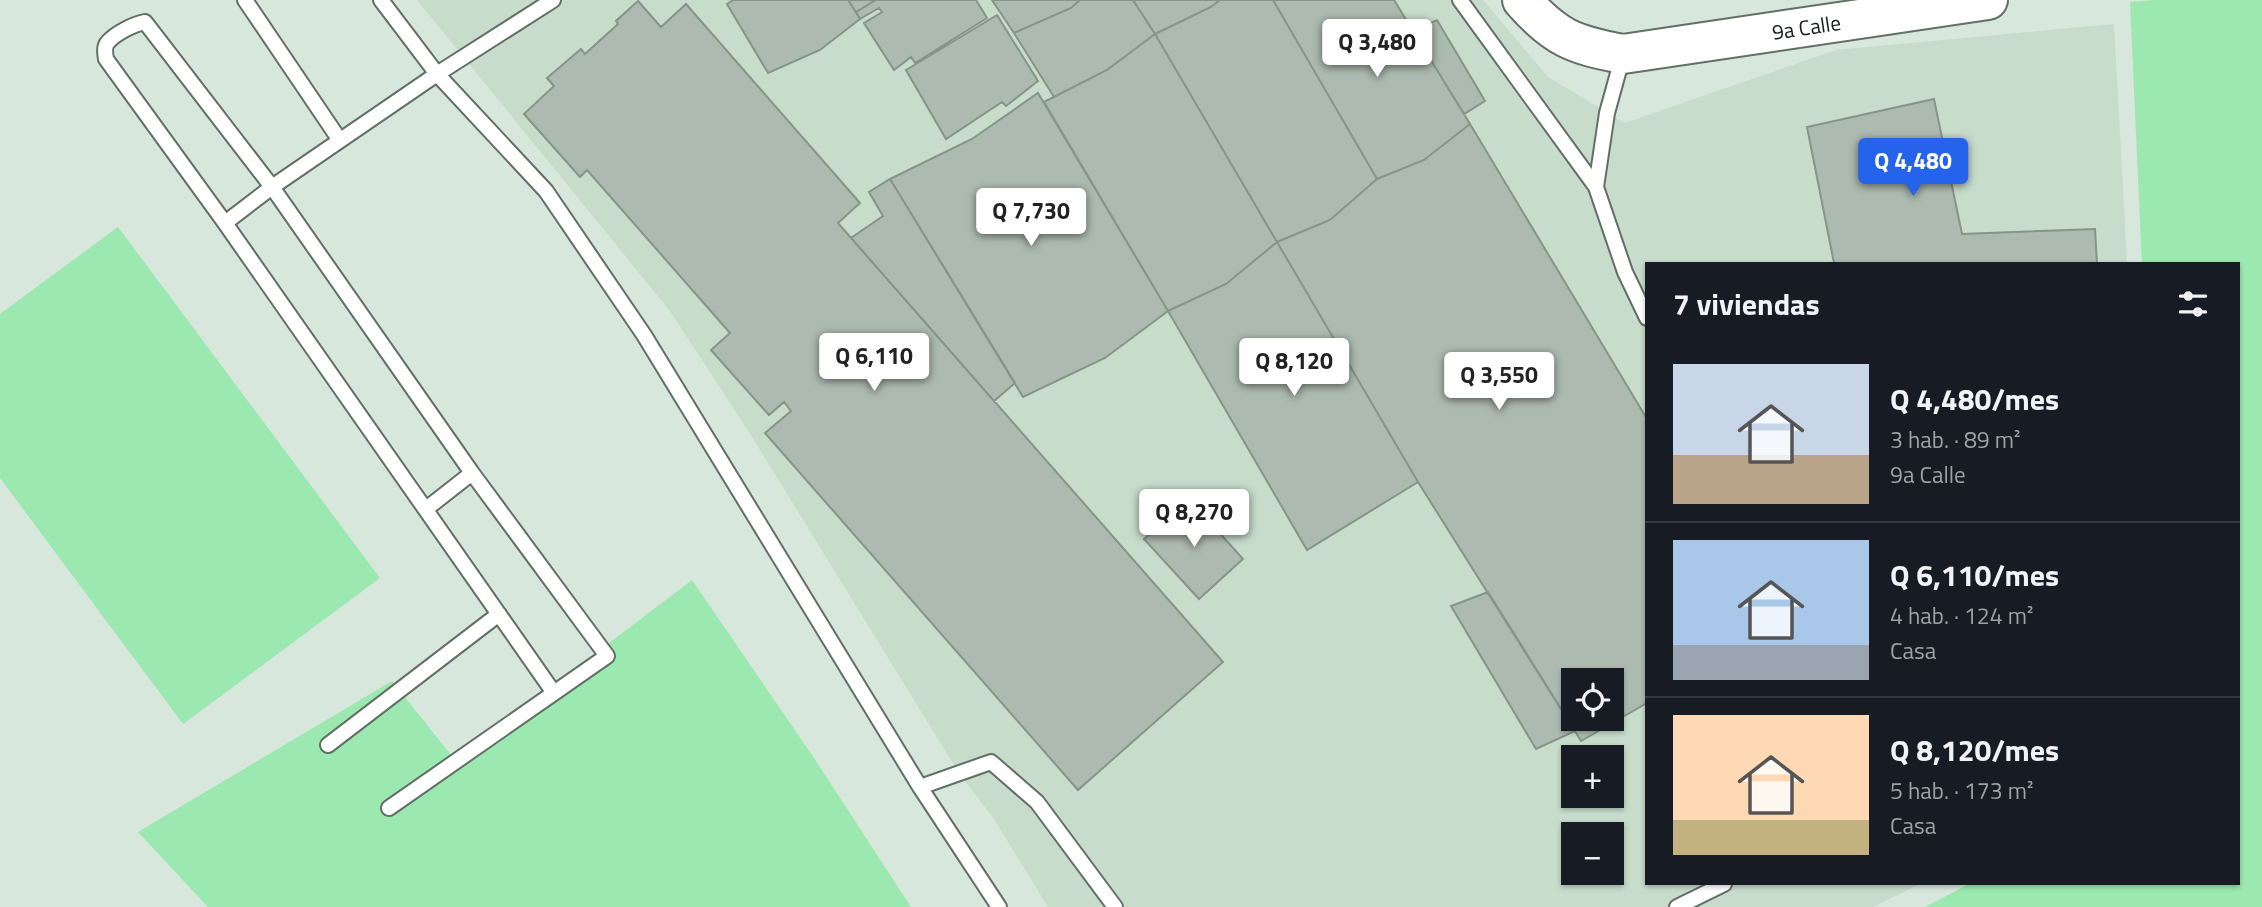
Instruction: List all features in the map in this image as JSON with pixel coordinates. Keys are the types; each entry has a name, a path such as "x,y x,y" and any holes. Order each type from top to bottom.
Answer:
{"main road":[{"path":"1522,0 1538,18 1575,44 1623,54"},
{"name":"9a Calle","path":"1623,54 1988,0"}],"lane":[{"path":"245,0 340,139"},
{"path":"381,0 437,74 546,191 644,335 920,787 999,907"},
{"path":"225,223 340,139 552,0"},
{"path":"1461,0 1596,187 1625,272 1645,314"},
{"path":"389,808 554,693 607,656 472,473 272,187 145,22 108,42 105,49 106,59 225,223 554,693"},
{"path":"1596,187 1607,113 1623,54"},
{"path":"426,509 472,473"},
{"path":"328,746 499,614"},
{"path":"920,787 991,762 1037,802 1115,907"},
{"path":"1677,907 1722,885"}],"shaded area":[{"path":"417,0 1483,0 1548,77 1625,123 1836,50 2114,24 2127,262 1645,262 1645,885 1918,885 1873,907 1048,907 994,819 959,773 749,432 670,311"}],"green space":[{"path":"2262,0 2262,907 1925,907 1967,885 2240,885 2240,262 2142,262 2130,2"},
{"path":"118,227 380,578 183,724 0,478 0,314"},
{"path":"692,580 814,758 911,907 208,907 138,832 392,681 455,760"}],"building":[{"path":"733,0 848,0 860,19 820,50 768,73 727,4"},
{"path":"848,0 876,0 856,12"},
{"path":"876,0 976,0 987,18 915,63 911,57 894,70 864,23 882,12 879,8 860,19 856,12"},
{"path":"992,0 1080,0 1071,8 1014,33"},
{"path":"1080,0 1133,0 1155,34 1107,70 1054,97 1014,33 1071,8"},
{"path":"1133,0 1220,0 1155,34"},
{"path":"1220,0 1273,0 1377,179 1330,220 1277,242 1155,34"},
{"path":"1273,0 1394,0 1470,124 1424,160 1377,179"},
{"path":"638,1 661,27 686,4 860,203 838,223 1223,662 1078,790 765,433 791,411 784,402 769,415 711,350 730,333 587,170 580,177 524,114 554,86 547,78 581,49 585,54 618,24 616,21"},
{"path":"997,15 1038,81 1006,106 1002,102 946,139 906,70"},
{"path":"1437,20 1485,101 1464,114 1413,31"},
{"path":"1155,34 1277,242 1226,284 1168,311 1044,102 1107,70"},
{"path":"1038,93 1168,311 1105,358 1023,397 890,179 972,139"},
{"path":"1934,99 1962,234 2095,229 2097,262 1834,262 1807,127"},
{"path":"1470,124 1645,416 1645,704 1624,716 1624,668 1561,668 1561,709 1418,482 1277,242 1330,220 1377,179 1424,160"},
{"path":"890,179 1015,383 994,401 851,238 883,216 869,192"},
{"path":"1277,242 1418,482 1307,550 1168,311 1226,284"},
{"path":"1189,499 1243,559 1199,599 1144,539"},
{"path":"1488,592 1561,709 1561,731 1575,731 1536,749 1451,606"},
{"path":"1575,731 1598,731 1581,741"}]}
